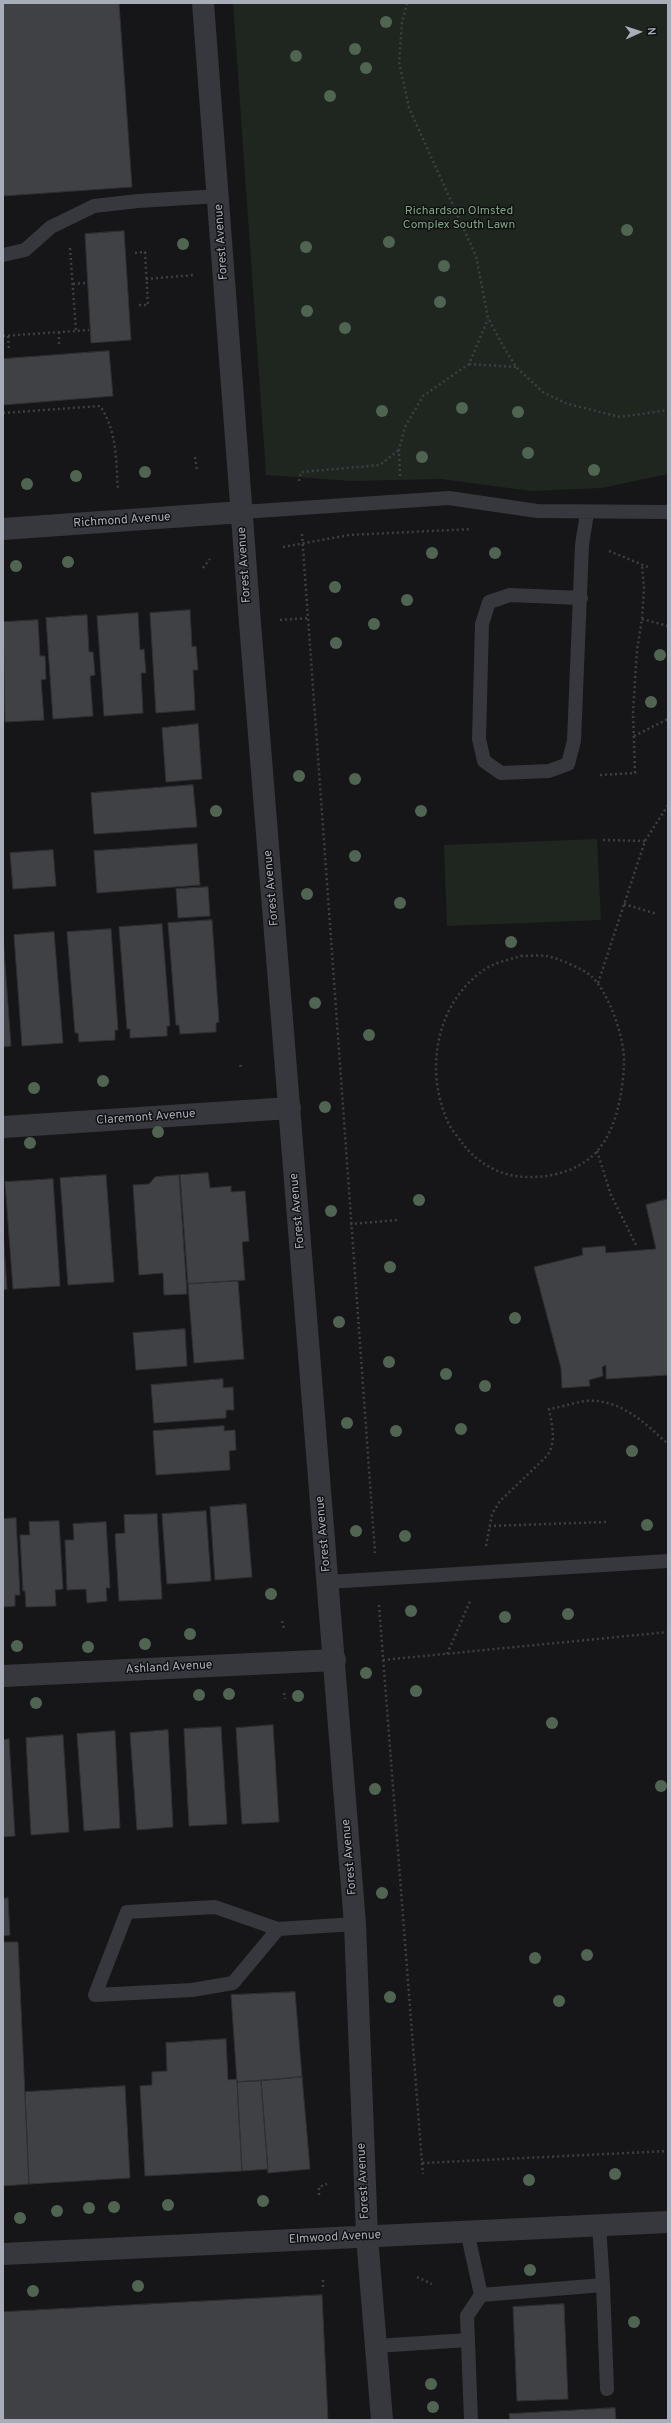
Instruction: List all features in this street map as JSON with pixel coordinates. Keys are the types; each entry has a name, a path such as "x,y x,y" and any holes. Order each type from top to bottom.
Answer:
{"street":[{"name":"Forest Avenue","path":"203,3 219,196 242,512 356,1924 367,2237 382,2420"},
{"name":"Richmond Avenue","path":"3,529 242,512"},
{"name":"Claremont Avenue","path":"3,1127 290,1108"},
{"name":"Ashland Avenue","path":"3,1676 334,1660"},
{"name":"Elmwood Avenue","path":"3,2254 668,2222"}],"lane":[{"path":"3,255 25,250 51,227 94,206 138,201 219,196"},
{"path":"242,512 450,498 536,511 587,513 668,512"},
{"path":"581,598 510,595 490,602 482,624 479,739 484,761 501,773 549,771 568,764 574,740 581,598 582,545 587,513"},
{"path":"328,1582 668,1561"},
{"path":"278,1929 233,1984 192,1990 95,1995 127,1912 215,1907 278,1929 356,1924"},
{"path":"599,2225 607,2389"},
{"path":"467,2231 481,2295 467,2316 471,2420"},
{"path":"481,2295 603,2285"},
{"path":"376,2346 468,2340"}],"path":[{"path":"407,3 402,22 399,62 409,108 476,256 488,318 516,367 544,393 568,404 620,417 668,410"},
{"path":"70,244 76,331"},
{"path":"135,253 144,252 148,305 139,305"},
{"path":"146,279 190,275"},
{"path":"73,284 86,283"},
{"path":"400,476 399,450 405,426 423,396 469,364 488,318"},
{"path":"3,336 89,330"},
{"path":"59,332 59,346"},
{"path":"8,336 9,350"},
{"path":"469,364 516,367"},
{"path":"3,413 100,406 113,430 117,483"},
{"path":"299,475 301,472 380,465 399,450"},
{"path":"195,457 197,470"},
{"path":"283,547 303,542 350,535 480,529"},
{"path":"303,542 350,1224 423,2174"},
{"path":"609,551 648,567"},
{"path":"203,568 210,559"},
{"path":"600,775 635,773 635,679 644,588 642,565"},
{"path":"279,620 308,618"},
{"path":"642,619 668,626"},
{"path":"634,736 668,719"},
{"path":"598,983 645,841 668,805"},
{"path":"603,840 645,841"},
{"path":"624,904 657,914"},
{"path":"520,956 546,956 590,974 598,983 612,1008 624,1062 619,1106 604,1142 597,1152 559,1175 523,1178 498,1172 480,1162 447,1121 438,1091 436,1064 438,1041 446,1015 458,995 481,971 520,956"},
{"path":"240,1065 242,1069"},
{"path":"597,1152 611,1194 636,1245"},
{"path":"350,1224 397,1220"},
{"path":"484,1554 492,1514 500,1501 547,1456 552,1448 554,1439 549,1409 586,1401 612,1403 640,1419 668,1444"},
{"path":"489,1526 606,1522"},
{"path":"447,1654 474,1593"},
{"path":"282,1621 284,1628"},
{"path":"383,1660 668,1632"},
{"path":"284,1693 285,1699"},
{"path":"422,2163 668,2151"},
{"path":"319,2195 319,2187 327,2184"},
{"path":"417,2277 432,2284"},
{"path":"323,2280 323,2288"}],"green space":[{"name":"Richardson Olmsted Complex South Lawn","path":"233,3 668,3 668,474 602,488 531,491 441,479 352,481 266,475"},
{"path":"597,839 601,920 447,926 444,845"}],"building":[{"path":"3,3 119,3 132,187 3,196"},
{"path":"124,231 131,340 91,343 85,234"},
{"path":"109,351 113,396 3,405 3,359"},
{"path":"190,610 192,647 196,646 198,670 193,670 195,710 156,713 150,613"},
{"path":"138,613 140,650 144,649 146,673 141,673 143,713 104,716 97,616"},
{"path":"87,615 89,652 93,652 95,675 90,676 93,716 53,719 46,618"},
{"path":"38,620 40,656 45,656 46,679 41,680 44,720 5,722 3,622"},
{"path":"198,724 202,779 166,782 162,728"},
{"path":"193,785 197,827 94,834 91,793"},
{"path":"197,844 200,885 97,893 94,851"},
{"path":"53,850 56,886 13,889 10,853"},
{"path":"208,887 210,916 178,918 176,889"},
{"path":"212,920 219,1022 216,1023 216,1032 180,1034 179,1025 176,1025 168,923"},
{"path":"162,924 170,1026 167,1026 167,1036 130,1038 130,1029 127,1029 119,927"},
{"path":"111,929 118,1030 115,1030 115,1040 79,1042 78,1033 75,1033 67,932"},
{"path":"54,932 63,1043 22,1046 14,935"},
{"path":"3,936 11,1046 3,1047"},
{"path":"208,1173 210,1188 231,1186 231,1192 245,1191 249,1241 242,1242 245,1280 188,1284 180,1175"},
{"path":"106,1175 114,1282 68,1285 60,1178"},
{"path":"179,1175 187,1294 164,1295 163,1273 139,1275 133,1185 149,1184 155,1177"},
{"path":"53,1179 60,1286 13,1289 5,1182"},
{"path":"668,1199 668,1375 606,1379 606,1365 602,1367 603,1376 589,1380 590,1386 562,1388 561,1368 534,1267 583,1255 582,1248 605,1246 606,1253 656,1249 646,1205"},
{"path":"3,1232 7,1289 3,1290"},
{"path":"238,1281 244,1359 194,1363 188,1284"},
{"path":"185,1329 187,1366 136,1370 133,1333"},
{"path":"223,1379 223,1388 233,1387 234,1410 226,1410 226,1418 154,1423 151,1385"},
{"path":"224,1426 224,1431 235,1430 236,1450 229,1451 230,1470 156,1475 153,1431"},
{"path":"246,1504 252,1577 215,1580 210,1507"},
{"path":"206,1511 211,1581 167,1584 162,1514"},
{"path":"157,1514 162,1599 119,1601 115,1534 125,1533 124,1515"},
{"path":"16,1518 20,1595 15,1595 15,1606 3,1607 3,1519"},
{"path":"59,1521 63,1589 55,1590 56,1606 26,1607 25,1591 23,1591 20,1535 30,1535 29,1522"},
{"path":"106,1522 110,1588 106,1588 107,1601 87,1603 86,1589 67,1590 65,1540 74,1540 73,1524"},
{"path":"273,1725 279,1822 242,1824 236,1728"},
{"path":"221,1727 227,1824 189,1826 184,1729"},
{"path":"168,1730 173,1827 137,1830 130,1733"},
{"path":"115,1731 120,1828 84,1831 77,1734"},
{"path":"63,1735 69,1832 31,1835 26,1738"},
{"path":"9,1739 15,1836 3,1837 3,1740"},
{"path":"8,1898 10,1935 3,1936 3,1899"},
{"path":"3,1942 18,1942 29,2184 3,2186"},
{"path":"295,1992 302,2077 237,2082 231,1995"},
{"path":"226,2039 228,2080 237,2079 242,2171 145,2176 140,2086 152,2085 152,2072 167,2071 166,2043"},
{"path":"302,2077 310,2169 268,2173 261,2081"},
{"path":"261,2081 268,2169 242,2171 237,2082"},
{"path":"125,2086 130,2178 29,2184 25,2092"},
{"path":"322,2295 328,2420 3,2420 3,2312"},
{"path":"564,2304 568,2399 517,2401 513,2307"},
{"path":"615,2408 616,2420 510,2420 509,2414"}]}
